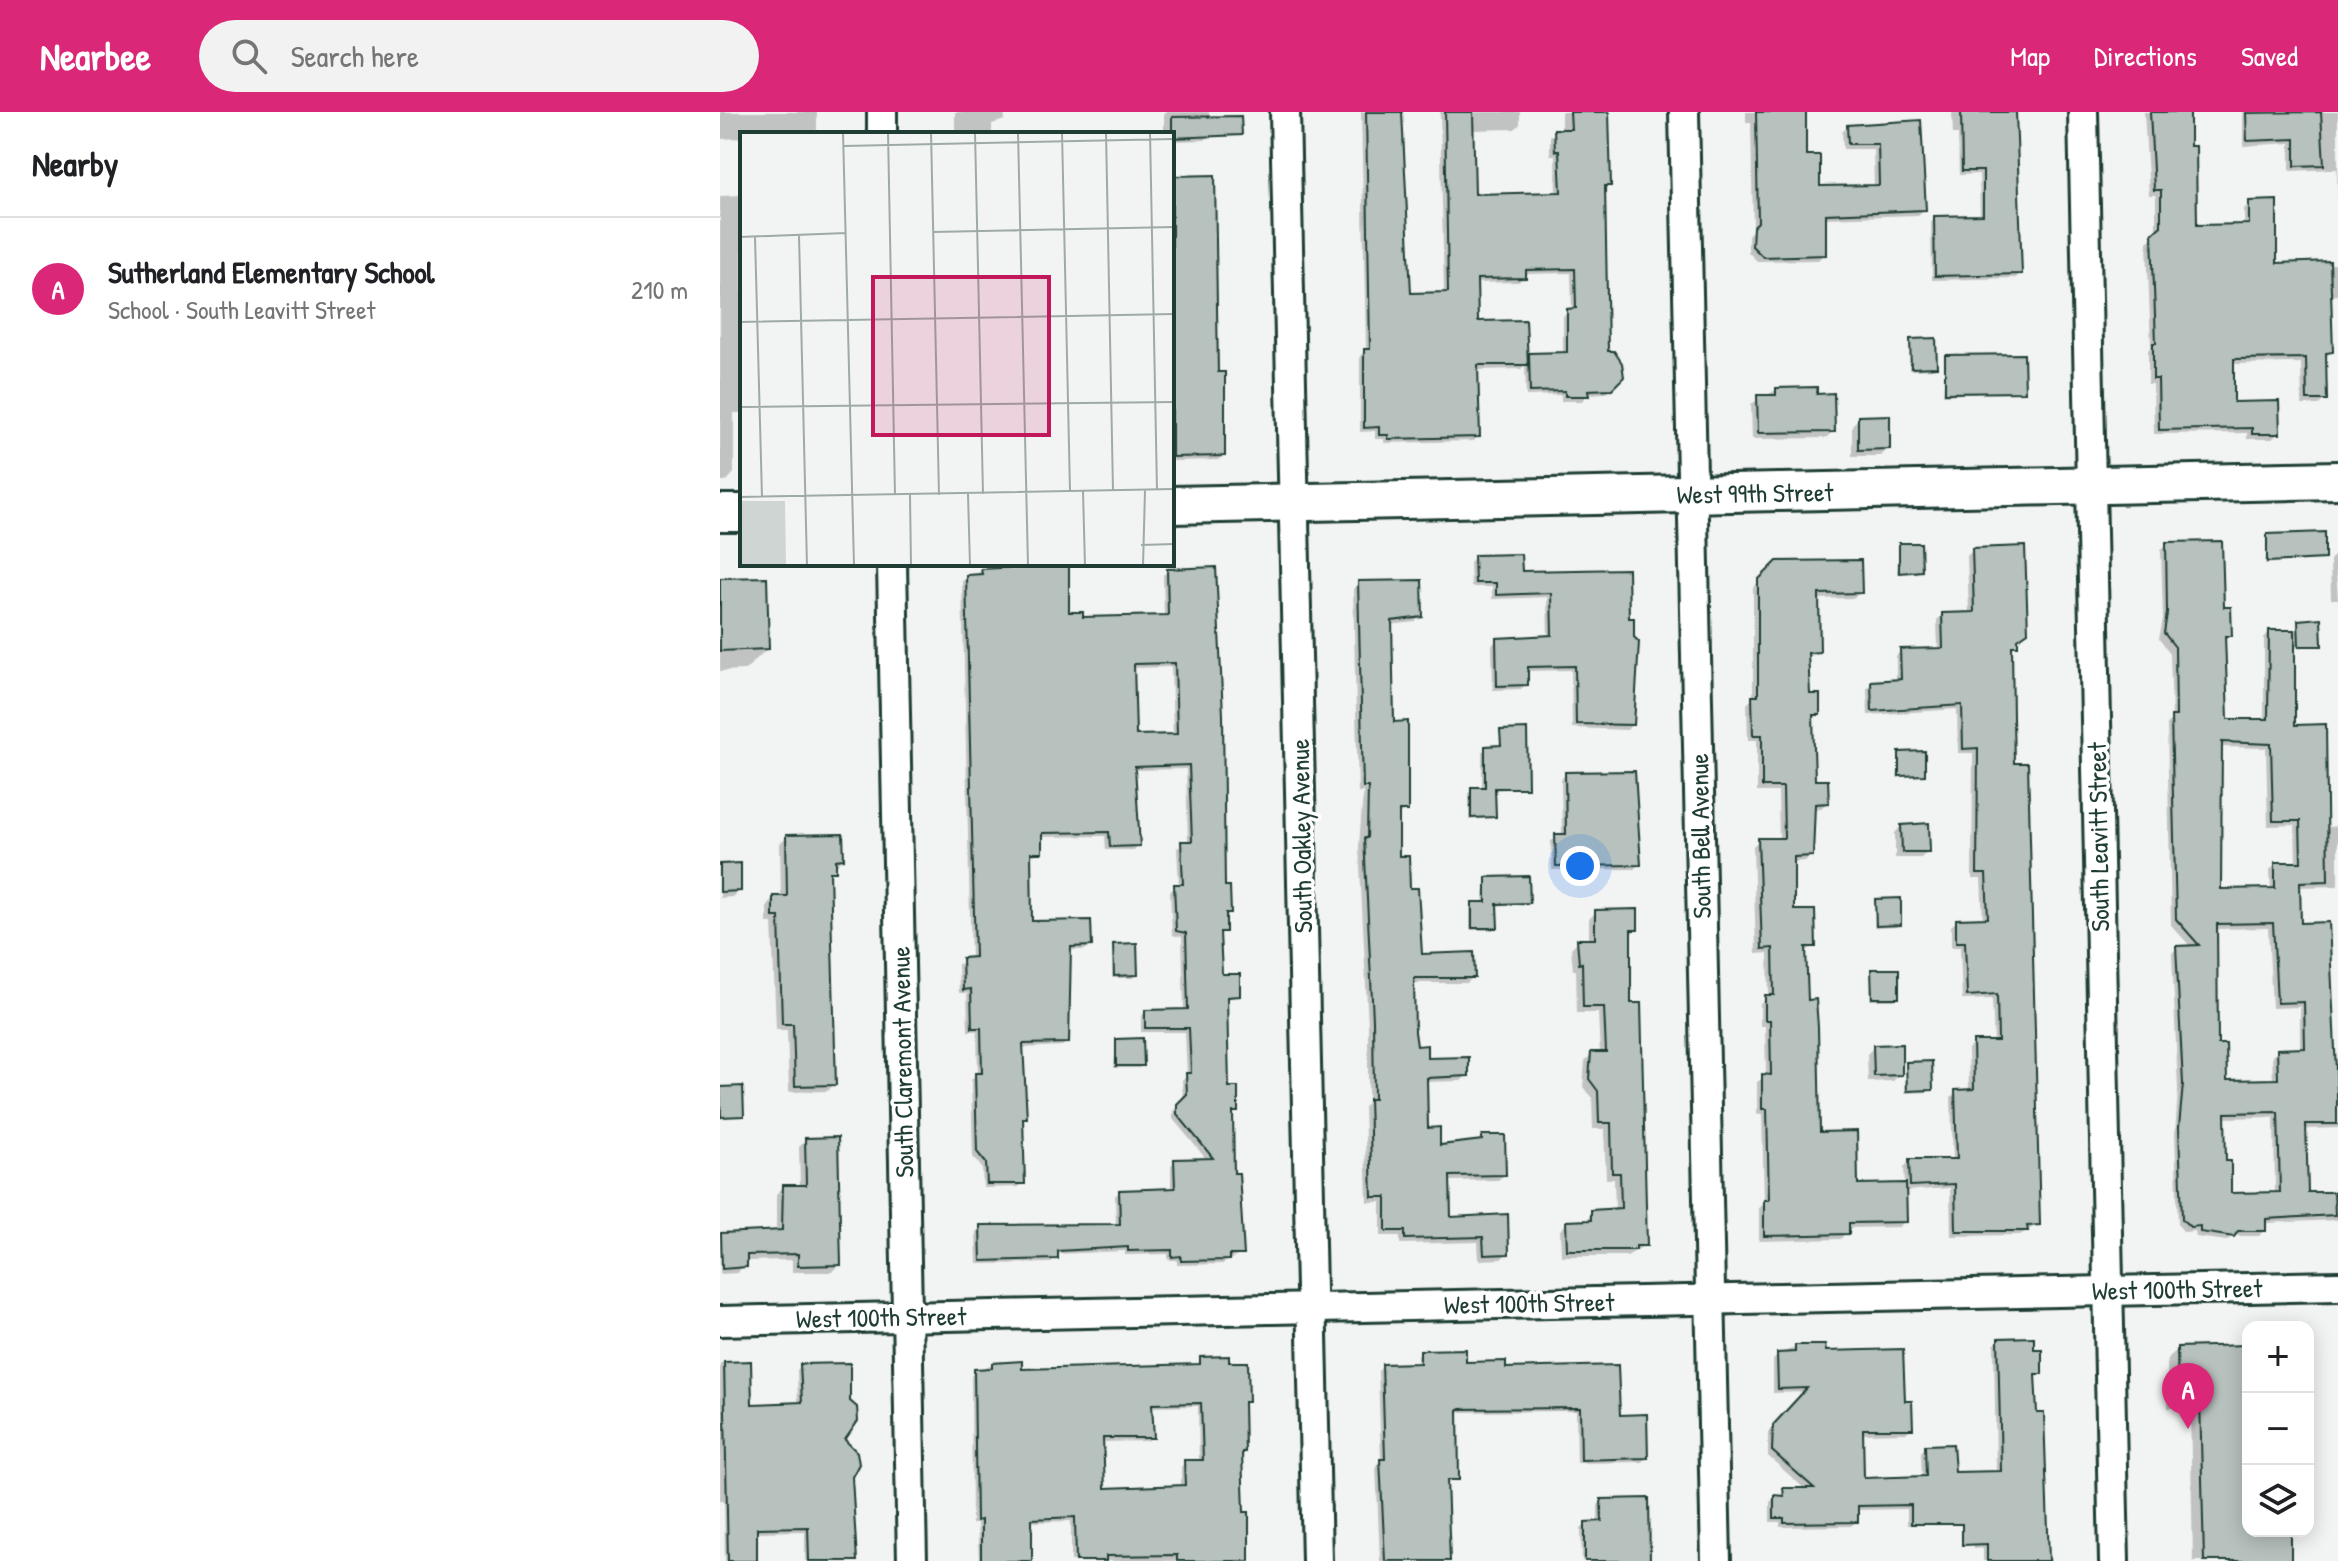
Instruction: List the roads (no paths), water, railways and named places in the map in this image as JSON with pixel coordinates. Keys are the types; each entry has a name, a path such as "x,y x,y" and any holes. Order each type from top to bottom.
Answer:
{"street":[{"name":"South Oakley Avenue","path":"1285,112 1317,1561"},
{"name":"South Bell Avenue","path":"1684,112 1716,1561"},
{"name":"South Leavitt Street","path":"2083,112 2114,1561"},
{"name":"West 99th Street","path":"1174,505 2338,480"},
{"name":"South Claremont Avenue","path":"892,566 912,1561"},
{"name":"West 100th Street","path":"720,1321 2338,1286"}],"place":[{"name":"Sutherland Elementary School","path":"2188,1429"}]}
